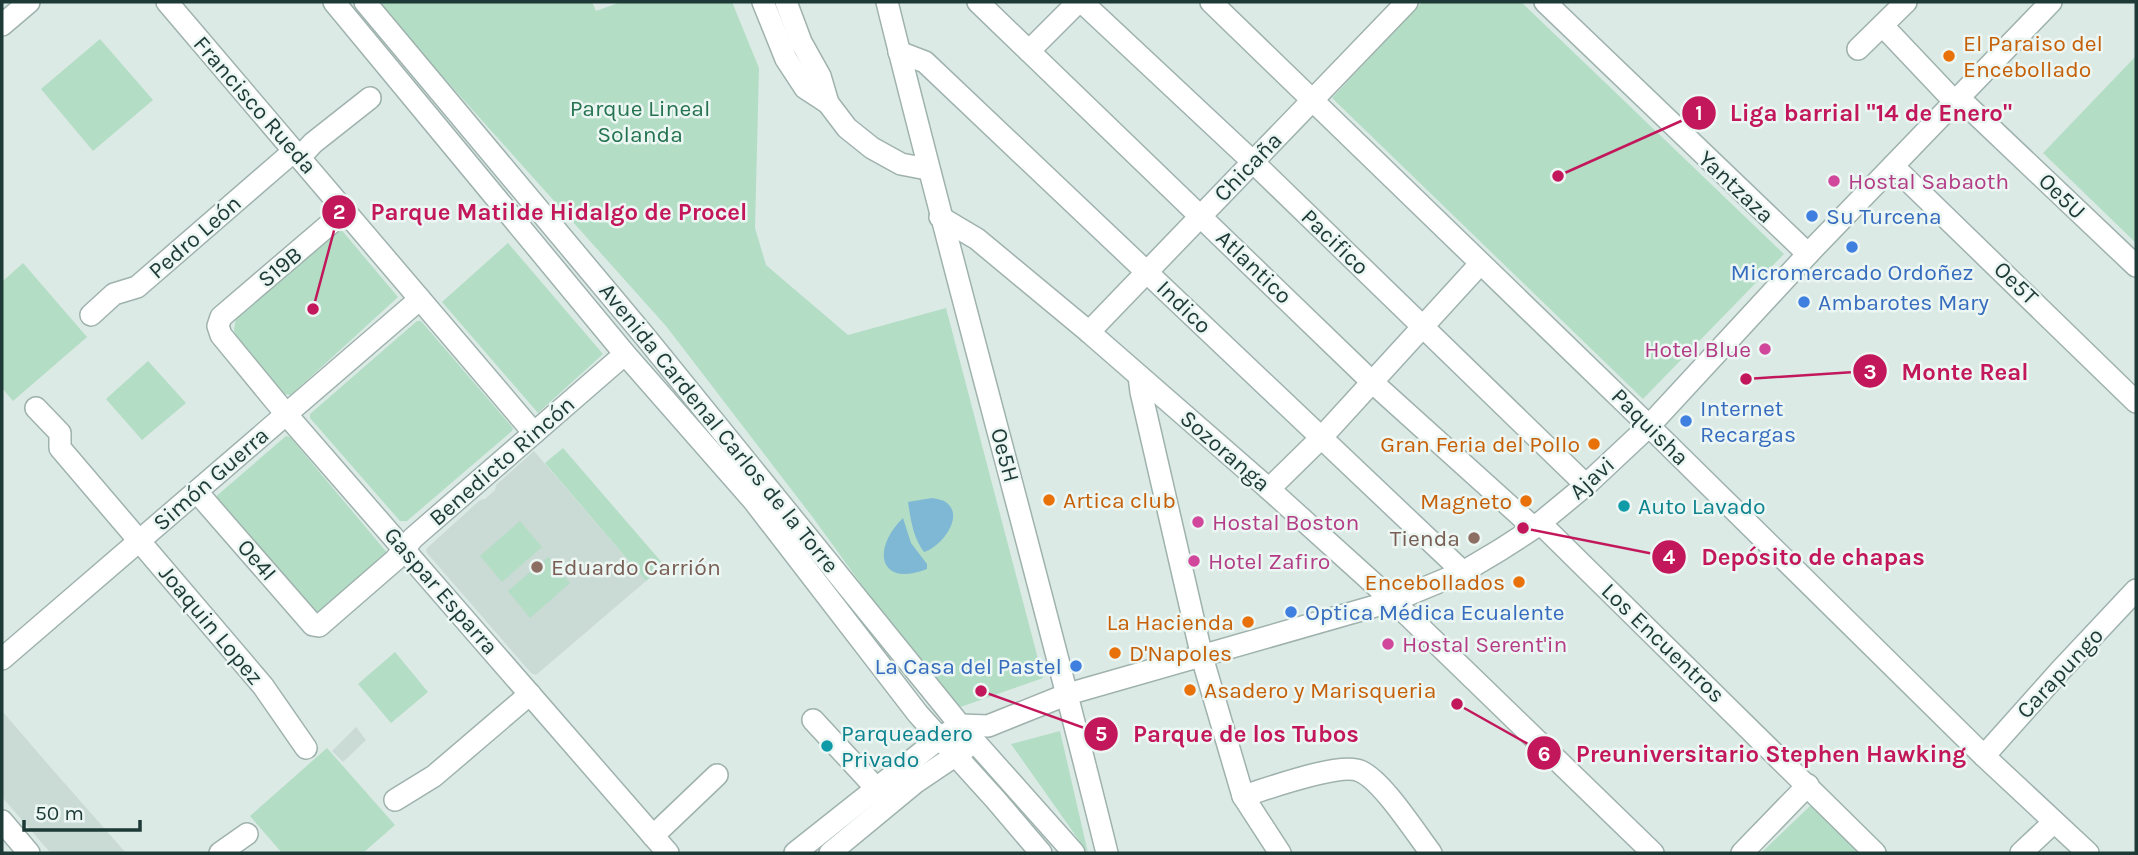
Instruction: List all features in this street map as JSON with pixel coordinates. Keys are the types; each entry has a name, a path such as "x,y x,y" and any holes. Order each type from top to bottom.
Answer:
{"street":[{"path":"2,25 29,2"},
{"name":"Francisco Rueda","path":"167,2 534,433"},
{"name":"Avenida Cardenal Carlos de la Torre","path":"334,2 625,354 753,499 868,651 954,756 1041,853"},
{"name":"Avenida Cardenal Carlos de la Torre","path":"365,2 655,349 960,725 1074,853"},
{"path":"763,2 786,58 805,88 828,103 847,128 872,148 901,164 927,169"},
{"path":"786,2 801,41 820,76 828,103"},
{"path":"887,2 940,217"},
{"name":"Atlantico","path":"978,2 1371,381 1537,525"},
{"path":"1028,51 1080,2"},
{"name":"Pacifico","path":"1080,2 1253,162 1586,485"},
{"name":"Paquisha","path":"1211,2 1314,99 1984,756 2088,853"},
{"name":"Chicaña","path":"1089,331 1407,2"},
{"name":"Yantzaza","path":"1545,2 1808,254"},
{"path":"1858,49 1906,2"},
{"name":"Ajavi","path":"960,725 988,726 1068,694 1393,601 1463,572 1537,525 1586,485 1649,426 1808,254 2051,2"},
{"name":"Oe5U","path":"1883,26 1956,99 2136,267"},
{"name":"Indico","path":"899,52 925,62 1463,572"},
{"name":"Pedro León","path":"91,315 114,294 137,287 297,154 370,98"},
{"name":"Oe5T","path":"1893,166 2136,402"},
{"name":"S19B","path":"218,326 221,317 345,211"},
{"name":"Sozoranga","path":"940,217 977,239 1089,331 1269,489 1393,601 1653,853"},
{"name":"Oe5H","path":"940,217 1068,694 1107,853"},
{"path":"1269,489 1321,438 1480,264"},
{"name":"Simón Guerra","path":"2,659 420,299"},
{"name":"Gaspar Esparra","path":"218,326 221,335 286,414 668,853"},
{"name":"Benedicto Rincón","path":"319,626 395,560 413,538 625,354"},
{"path":"1139,376 1202,657 1243,796 1280,853"},
{"name":"Joaquin Lopez","path":"36,408 60,433 60,448 277,703 306,748"},
{"name":"Oe4I","path":"197,492 313,625 319,626"},
{"name":"Los Encuentros","path":"1537,525 1808,785 1875,853"},
{"name":"Carapungo","path":"1984,756 2136,590"},
{"path":"395,800 434,776 530,694"},
{"path":"813,720 877,789"},
{"path":"795,853 960,725"},
{"path":"830,853 916,782 975,743 988,726"},
{"path":"1243,796 1331,771 1356,769 1363,772 1384,792 1431,853"},
{"path":"653,836 717,775"},
{"path":"1742,853 1808,785"},
{"path":"2,821 29,853"},
{"path":"2021,853 2054,822"},
{"path":"220,853 247,834"}],"shaded area":[{"name":"Eduardo Carrión","path":"534,451 646,581 536,675 531,673 426,549 480,500 495,490 496,485"},
{"path":"2,711 126,853 49,851 2,797"},
{"path":"356,727 366,740 343,762 332,751"}],"green space":[{"name":"Parque Lineal Solanda","path":"376,2 592,2 596,11 621,2 732,2 759,68 755,228 766,265 848,335 946,308 1043,678 952,710 814,519 666,326"},
{"path":"1422,2 1521,2 1784,254 1643,399 1332,98"},
{"path":"100,39 153,100 93,151 41,89"},
{"path":"2136,56 2136,243 2043,153"},
{"path":"339,227 398,297 291,395 281,394 236,337 236,317"},
{"path":"508,243 603,354 538,413 442,302"},
{"path":"23,263 87,337 13,401 2,388 2,282"},
{"path":"417,321 421,321 513,428 407,521 400,521 310,418 310,414"},
{"path":"148,361 186,403 142,440 106,399"},
{"path":"286,436 290,437 389,555 320,617 213,499"},
{"path":"563,448 664,565 646,581 545,463"},
{"path":"520,521 542,547 502,582 480,556"},
{"path":"548,557 570,583 530,618 508,591"},
{"path":"395,652 428,692 391,723 358,684"},
{"path":"1060,731 1088,853 1011,744"},
{"path":"327,748 395,825 363,853 282,853 250,816"},
{"path":"1812,804 1861,853 1761,853"}],"water":[{"path":"932,498 947,503 953,517 948,532 936,545 924,552 915,535 908,502"},
{"path":"903,518 911,543 927,564 927,569 911,574 898,573 890,569 885,562 886,542"}],"place":[{"name":"El Paraiso del Encebollado","path":"1949,56"},
{"name":"Liga barrial \"14 de Enero\"","path":"1558,176"},
{"name":"Hostal Sabaoth","path":"1834,181"},
{"name":"Su Turcena","path":"1812,216"},
{"name":"Micromercado Ordoñez","path":"1852,247"},
{"name":"Ambarotes Mary","path":"1804,302"},
{"name":"Parque Matilde Hidalgo de Procel","path":"313,309"},
{"name":"Hotel Blue","path":"1765,349"},
{"name":"Monte Real","path":"1746,379"},
{"name":"Internet Recargas","path":"1686,421"},
{"name":"Gran Feria del Pollo","path":"1594,444"},
{"name":"Artica club","path":"1049,500"},
{"name":"Magneto","path":"1526,501"},
{"name":"Auto Lavado","path":"1624,506"},
{"name":"Hostal Boston","path":"1198,522"},
{"name":"Depósito de chapas","path":"1523,528"},
{"name":"Tienda","path":"1474,538"},
{"name":"Hotel Zafiro","path":"1194,561"},
{"name":"Eduardo Carrión","path":"537,567"},
{"name":"Encebollados","path":"1519,582"},
{"name":"Optica Médica Ecualente","path":"1291,612"},
{"name":"La Hacienda","path":"1248,622"},
{"name":"Hostal Serent'in","path":"1388,644"},
{"name":"D'Napoles","path":"1115,653"},
{"name":"La Casa del Pastel","path":"1076,666"},
{"name":"Asadero y Marisqueria","path":"1190,690"},
{"name":"Parque de los Tubos","path":"981,691"},
{"name":"Preuniversitario Stephen Hawking","path":"1457,704"},
{"name":"Parqueadero Privado","path":"827,746"}]}
